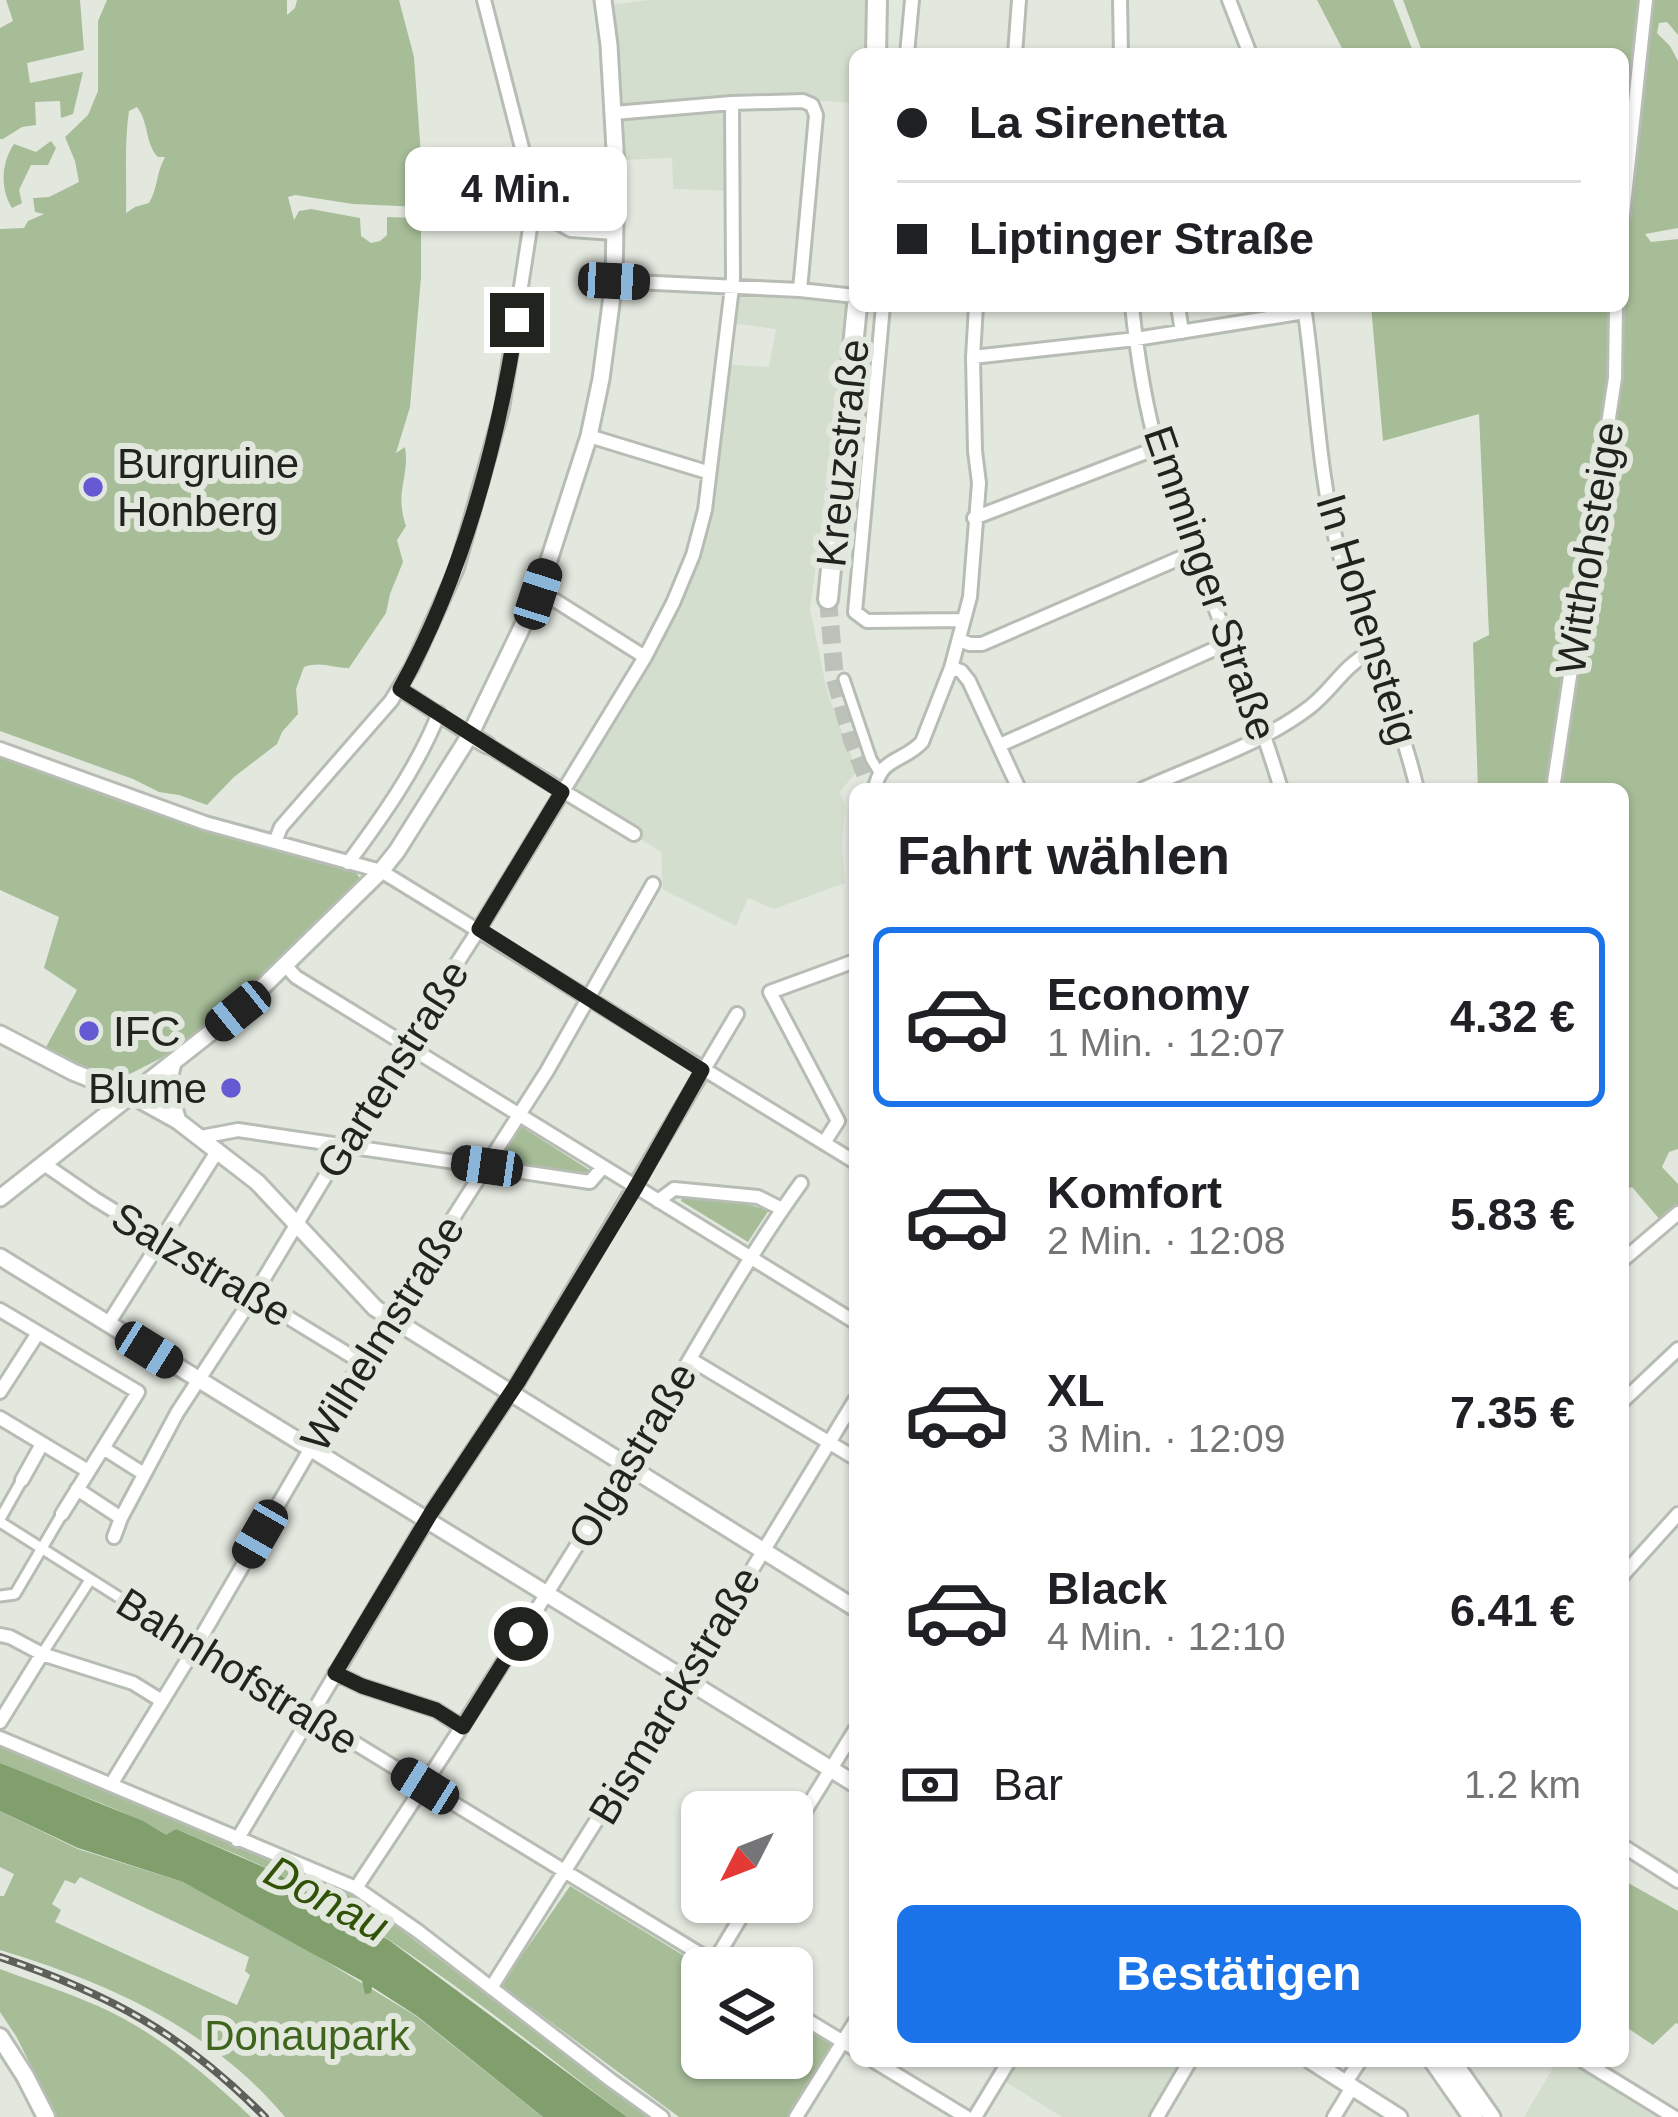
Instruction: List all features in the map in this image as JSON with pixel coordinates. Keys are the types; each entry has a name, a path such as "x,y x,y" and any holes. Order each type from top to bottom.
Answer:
{"main road":[{"path":"875,48 877,0"},
{"name":"Kreuzstraße","path":"828,599 856,312"},
{"path":"0,2037 46,2117"},
{"path":"1438,2067 1473,2117"}],"street":[{"path":"275,842 281,827 400,689 457,568 505,397 533,209 524,152 484,0"},
{"path":"0,1198 238,1011 381,871 470,735 538,594 589,436 601,379 614,281 616,167 603,0"},
{"path":"908,48 912,0"},
{"path":"1015,48 1019,0"},
{"path":"1120,0 1121,48"},
{"path":"1228,0 1248,48"},
{"path":"1629,159 1646,0"},
{"path":"614,113 803,101 815,110 800,290"},
{"name":"Gartenstraße","path":"114,1537 198,1381 479,929 674,603 705,509 731,288 733,103"},
{"path":"533,209 571,230 614,233"},
{"path":"614,281 849,295"},
{"path":"882,312 855,612 867,621 964,620"},
{"path":"876,783 884,766 922,742 951,668 970,597 979,483 976,312"},
{"name":"Emminger Straße","path":"1133,312 1157,448 1279,783"},
{"path":"1179,312 1182,332"},
{"path":"973,357 1136,339 1289,312"},
{"name":"In Hohensteig","path":"1305,312 1338,549 1416,783"},
{"name":"Witthohsteige","path":"1554,783 1615,378 1616,312"},
{"path":"589,436 707,472"},
{"path":"974,518 1157,448"},
{"path":"959,640 982,644 1194,552"},
{"path":"538,594 645,657"},
{"path":"1000,745 1230,642"},
{"path":"1155,783 1265,734 1311,706 1351,662 1372,651"},
{"path":"951,668 970,681 1016,783"},
{"path":"844,680 879,772"},
{"path":"400,689 634,834"},
{"path":"348,863 386,812 439,713"},
{"path":"0,749 205,823 381,871 849,1158"},
{"name":"Wilhelmstraße","path":"112,1784 389,1317 589,998 653,884"},
{"path":"824,1143 838,1121 770,992 849,963"},
{"path":"285,965 296,977 849,1318"},
{"path":"237,1840 737,1014"},
{"path":"0,1034 178,1121 235,1163 376,1308 849,1604"},
{"path":"173,1063 166,1086 178,1121"},
{"path":"201,1137 238,1130 590,1182 604,1167"},
{"path":"235,1163 228,1147 238,1130"},
{"path":"108,1324 218,1150"},
{"name":"Salzstraße","path":"44,1164 362,1362"},
{"name":"Olgastraße","path":"356,1888 463,1727 801,1183"},
{"path":"658,1201 674,1189 758,1197 782,1209"},
{"path":"1629,1255 1678,1213"},
{"path":"0,1257 849,1780"},
{"path":"0,1310 138,1393 15,1594 0,1596"},
{"path":"0,1392 38,1333"},
{"path":"1629,1395 1678,1349"},
{"path":"690,1359 849,1454"},
{"name":"Bismarckstraße","path":"491,1988 849,1409"},
{"path":"0,1418 88,1471"},
{"path":"0,1521 42,1444"},
{"path":"103,1448 144,1474"},
{"path":"77,1489 121,1518"},
{"path":"1629,1568 1678,1514"},
{"name":"Bahnhofstraße","path":"0,1521 689,1947"},
{"path":"0,1722 90,1580"},
{"path":"0,1635 42,1654 134,1683 162,1701"},
{"path":"335,1673 436,1710 463,1727"},
{"path":"0,1738 356,1888 662,2117"},
{"path":"813,1797 849,1739"},
{"path":"1629,1850 1678,1882"},
{"path":"796,2117 849,2046 813,2024"},
{"path":"884,2067 965,2117"},
{"path":"975,2117 1005,2067"},
{"path":"1157,2117 1186,2067"},
{"path":"1321,2067 1399,2117"},
{"path":"1334,2117 1357,2067"},
{"path":"1457,2067 1492,2117"},
{"path":"1593,2067 1674,2117"}],"shaded area":[{"path":"649,0 871,0 869,48 849,48 849,103 733,101 730,191 673,189 672,158 621,160 608,5"},
{"path":"741,291 834,296 846,304 850,319 810,609 828,695 857,771 840,792 845,805 845,883 774,909 748,898 736,926 663,890 661,852 563,791 695,555 722,364 769,367 776,329 730,323"},
{"path":"0,1763 143,1821 166,1835 176,1829 275,1872 390,1941 627,2117 543,2117 417,2016 372,1987 365,1994 362,1981 183,1882 78,1848 0,1811"},
{"path":"1011,2067 1182,2067 1153,2117 1062,2117 1003,2080"},
{"path":"1553,2067 1576,2067 1656,2117 1524,2117"}],"green space":[{"path":"6,0 80,0 84,50 27,63 30,83 83,72 73,114 61,118 60,101 35,102 36,125 0,139 0,28 13,21"},
{"path":"107,0 287,0 287,15 297,0 399,0 414,57 421,207 288,197 294,220 299,211 311,209 360,218 361,236 371,243 387,235 387,217 421,218 410,407 396,453 405,447 401,503 406,526 397,540 403,562 386,613 349,668 304,667 296,689 298,714 277,744 207,805 159,792 0,731 0,229 24,228 44,214 35,212 33,198 49,197 79,182 65,137 88,115 98,91 98,21","holes":["137,107 154,152 165,157 149,203 126,213 129,111"]},
{"path":"1317,0 1393,0 1412,48 1342,48"},
{"path":"1403,0 1678,0 1678,35 1667,22 1659,23 1657,33 1678,61 1678,228 1645,234 1651,242 1678,239 1678,1149 1669,1152 1662,1167 1678,1184 1678,1207 1661,1221 1629,1188 1629,783 1478,783 1473,643 1489,635 1479,414 1383,441 1372,312 1629,312 1629,48 1421,48","holes":["1583,528 1595,561 1575,666 1560,704 1565,627"]},
{"path":"51,141 56,148 48,165 31,165 19,190 22,203 12,208 4,176 14,144 36,152"},
{"path":"0,756 199,829 356,873 361,879 204,1030 130,1074 99,1073 45,1049 77,990 44,968 59,917 0,890"},
{"path":"522,1127 591,1171 590,1175 506,1164 505,1149"},
{"path":"683,1196 769,1210 748,1242 681,1201"},
{"path":"0,1745 354,1894 647,2117 627,2117 458,1988 325,1900 176,1829 166,1836 126,1814 0,1763"},
{"name":"Donaupark","path":"0,1811 78,1849 183,1882 268,1926 416,2016 543,2117 285,2117 224,2058 155,2012 80,1978 0,1950 0,1896 14,1874 0,1867","holes":["80,1877 249,1957 245,1971 250,1975 237,2005 55,1922 61,1910 52,1904 65,1880 75,1884"]},
{"path":"1629,1883 1678,1911 1678,2024 1653,2045 1629,2029"},
{"path":"570,1886 681,1954 681,2079 812,2079 789,2117 679,2117 498,1983 505,1972 509,1974"},
{"path":"0,1969 86,2001 140,2028 198,2069 251,2117 57,2117 0,2012"},
{"path":"813,2032 834,2044 813,2078"}],"tunnel":[{"path":"828,599 835,679 869,783"}],"railway":[{"path":"0,1957 76,1986 143,2020 204,2062 265,2117"}],"place":[{"name":"Burgruine Honberg","path":"93,487"},
{"name":"IFC","path":"89,1031"},
{"name":"Blume","path":"231,1088"}],"route":[{"path":"517,320 502,410 457,568 400,689 562,792 479,929 702,1070 518,1382 431,1513 335,1673 436,1710 463,1727 521,1634"}],"water label":[{"name":"Donau","path":"327,1898"}]}
